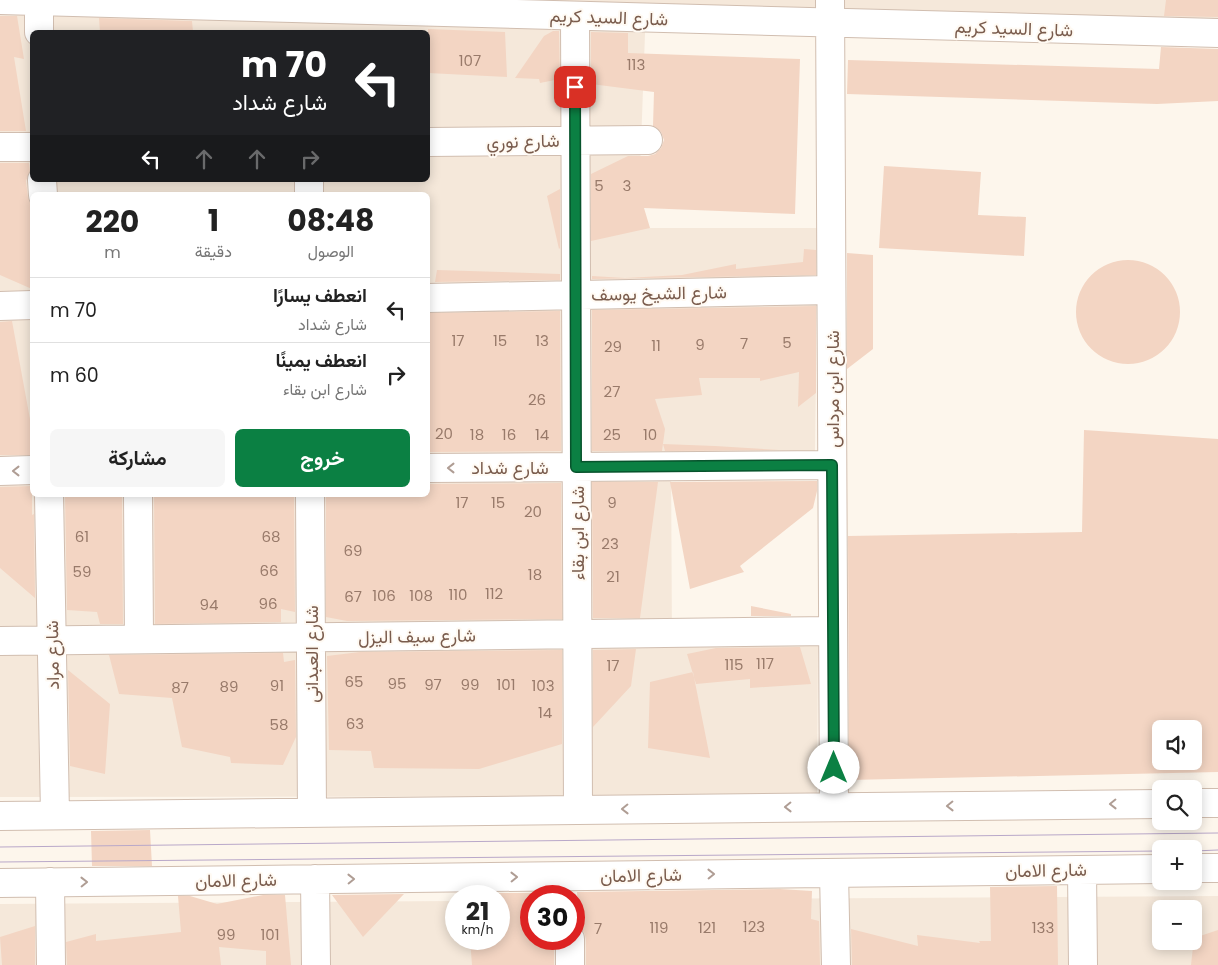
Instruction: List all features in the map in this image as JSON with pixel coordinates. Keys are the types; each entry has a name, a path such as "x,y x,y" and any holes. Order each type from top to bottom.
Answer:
{"street":[{"name":"شارع السيد كريم","path":"0,0 308,14 575,16 830,12 1218,33"},
{"path":"39,1 39,30"},
{"name":"شارع ابن مرداس","path":"830,12 834,807"},
{"name":"شارع ابن بقاء","path":"575,16 578,810"},
{"name":"شارع نوري","path":"430,142 648,140"},
{"path":"0,147 30,146"},
{"name":"شارع الشيخ يوسف","path":"430,298 831,290"},
{"path":"0,306 30,305"},
{"name":"شارع شداد","path":"430,468 832,465"},
{"path":"0,471 30,470"},
{"name":"شارع مراد","path":"49,497 55,815"},
{"path":"138,497 139,639"},
{"name":"شارع العبدانى","path":"310,497 312,813"},
{"name":"شارع سيف اليزل","path":"0,641 833,631"},
{"path":"1202,804 1218,803"},
{"path":"0,816 1152,804"},
{"path":"1202,868 1218,868"},
{"name":"شارع الامان","path":"585,885 834,873 1152,869"},
{"path":"1082,870 1084,965"},
{"path":"834,873 836,965"},
{"path":"315,879 316,965"},
{"name":"شارع الامان","path":"0,883 315,879 534,885"},
{"path":"50,882 51,965"},
{"path":"570,950 570,965"}],"shaded area":[{"path":"62,0 1218,0 1218,26 646,6 638,228 818,228 815,452 671,453 672,644 818,642 817,796 0,797 0,13"},
{"path":"1218,896 1218,965 0,965 0,904 445,901 445,950 510,950 510,901 520,901 520,950 585,950 585,900"}],"building":[{"path":"1166,0 1218,0 1218,17 1164,16"},
{"path":"0,16 17,16 24,59 14,57 26,131 0,131"},
{"path":"99,18 192,21 193,30 100,30"},
{"path":"428,29 505,32 507,77 430,73 430,30"},
{"path":"553,31 559,31 560,79 540,83 539,79 515,78 544,36"},
{"path":"591,32 628,33 628,53 800,59 795,214 644,208 650,228 591,241 591,174 628,156 655,154 661,148 664,140 661,132 653,126 654,92 591,84"},
{"path":"1161,47 1218,49 1218,101 1157,104 847,94 848,60 1159,69"},
{"path":"0,163 29,163 30,171 26,181 30,202 30,288 0,275"},
{"path":"884,166 981,172 978,215 1026,217 1024,256 879,248"},
{"path":"560,189 560,248 559,249 547,196"},
{"path":"804,249 816,250 816,275 592,279 592,276 625,278 682,275 736,264 736,269 803,262"},
{"path":"847,253 873,255 873,349 847,369"},
{"path":"1128,260 1148,264 1157,269 1171,283 1176,292 1180,312 1176,332 1171,341 1157,355 1148,360 1128,364 1108,360 1099,355 1085,341 1080,332 1076,312 1080,292 1085,283 1099,269 1108,264"},
{"path":"437,270 560,274 560,280 435,282"},
{"path":"816,306 816,393 798,407 799,372 760,381 760,378 699,378 702,395 655,399 665,429 662,451 592,451 592,310"},
{"path":"560,311 561,451 430,452 430,313"},
{"path":"12,321 30,419 30,455 0,455 0,322"},
{"path":"1084,430 1218,439 1218,772 849,780 848,536 1082,532"},
{"path":"663,444 715,446 779,450 665,451"},
{"path":"817,481 813,508 740,566 744,572 690,589 670,482"},
{"path":"592,482 658,482 640,618 593,618"},
{"path":"561,483 562,619 347,621 326,617 326,497 430,497 430,484"},
{"path":"30,486 32,515 34,514 35,598 0,568 0,487"},
{"path":"65,497 122,497 123,624 100,624 97,612 67,610"},
{"path":"154,497 294,497 295,612 281,609 281,622 155,624"},
{"path":"751,606 791,614 791,616 751,616"},
{"path":"800,647 811,684 750,688 750,679 696,684 687,654 716,648"},
{"path":"636,649 631,686 593,727 593,650"},
{"path":"562,650 562,744 479,769 374,768 371,751 329,750 327,656 360,652"},
{"path":"283,653 284,662 295,660 296,737 283,765 231,763 230,757 182,747 172,698 119,694 109,655"},
{"path":"68,670 110,704 105,774 70,766"},
{"path":"693,672 710,758 648,748 650,682"},
{"path":"150,830 152,866 92,866 91,831"},
{"path":"1057,886 1058,965 852,965 851,929 918,946 917,935 980,943 979,941 991,941 990,887"},
{"path":"780,889 812,891 811,919 819,921 820,965 586,965 585,892"},
{"path":"510,893 520,893 520,950 554,950 554,965 472,965 471,950 510,950"},
{"path":"404,894 363,937 332,895"},
{"path":"263,895 285,895 291,965 266,965 266,951 219,947 221,965 67,965 66,942 96,934 96,941 181,932 178,896 190,896 217,904"},
{"path":"35,926 35,965 2,965 0,937"},
{"path":"1218,930 1218,965 1191,965 1193,950 1202,950 1202,935"}],"tram line":[{"path":"0,847 1218,833"},
{"path":"1202,851 1218,850"},
{"path":"0,862 1152,851"}],"route":[{"path":"575,87 576,467 832,465 834,768"}]}
